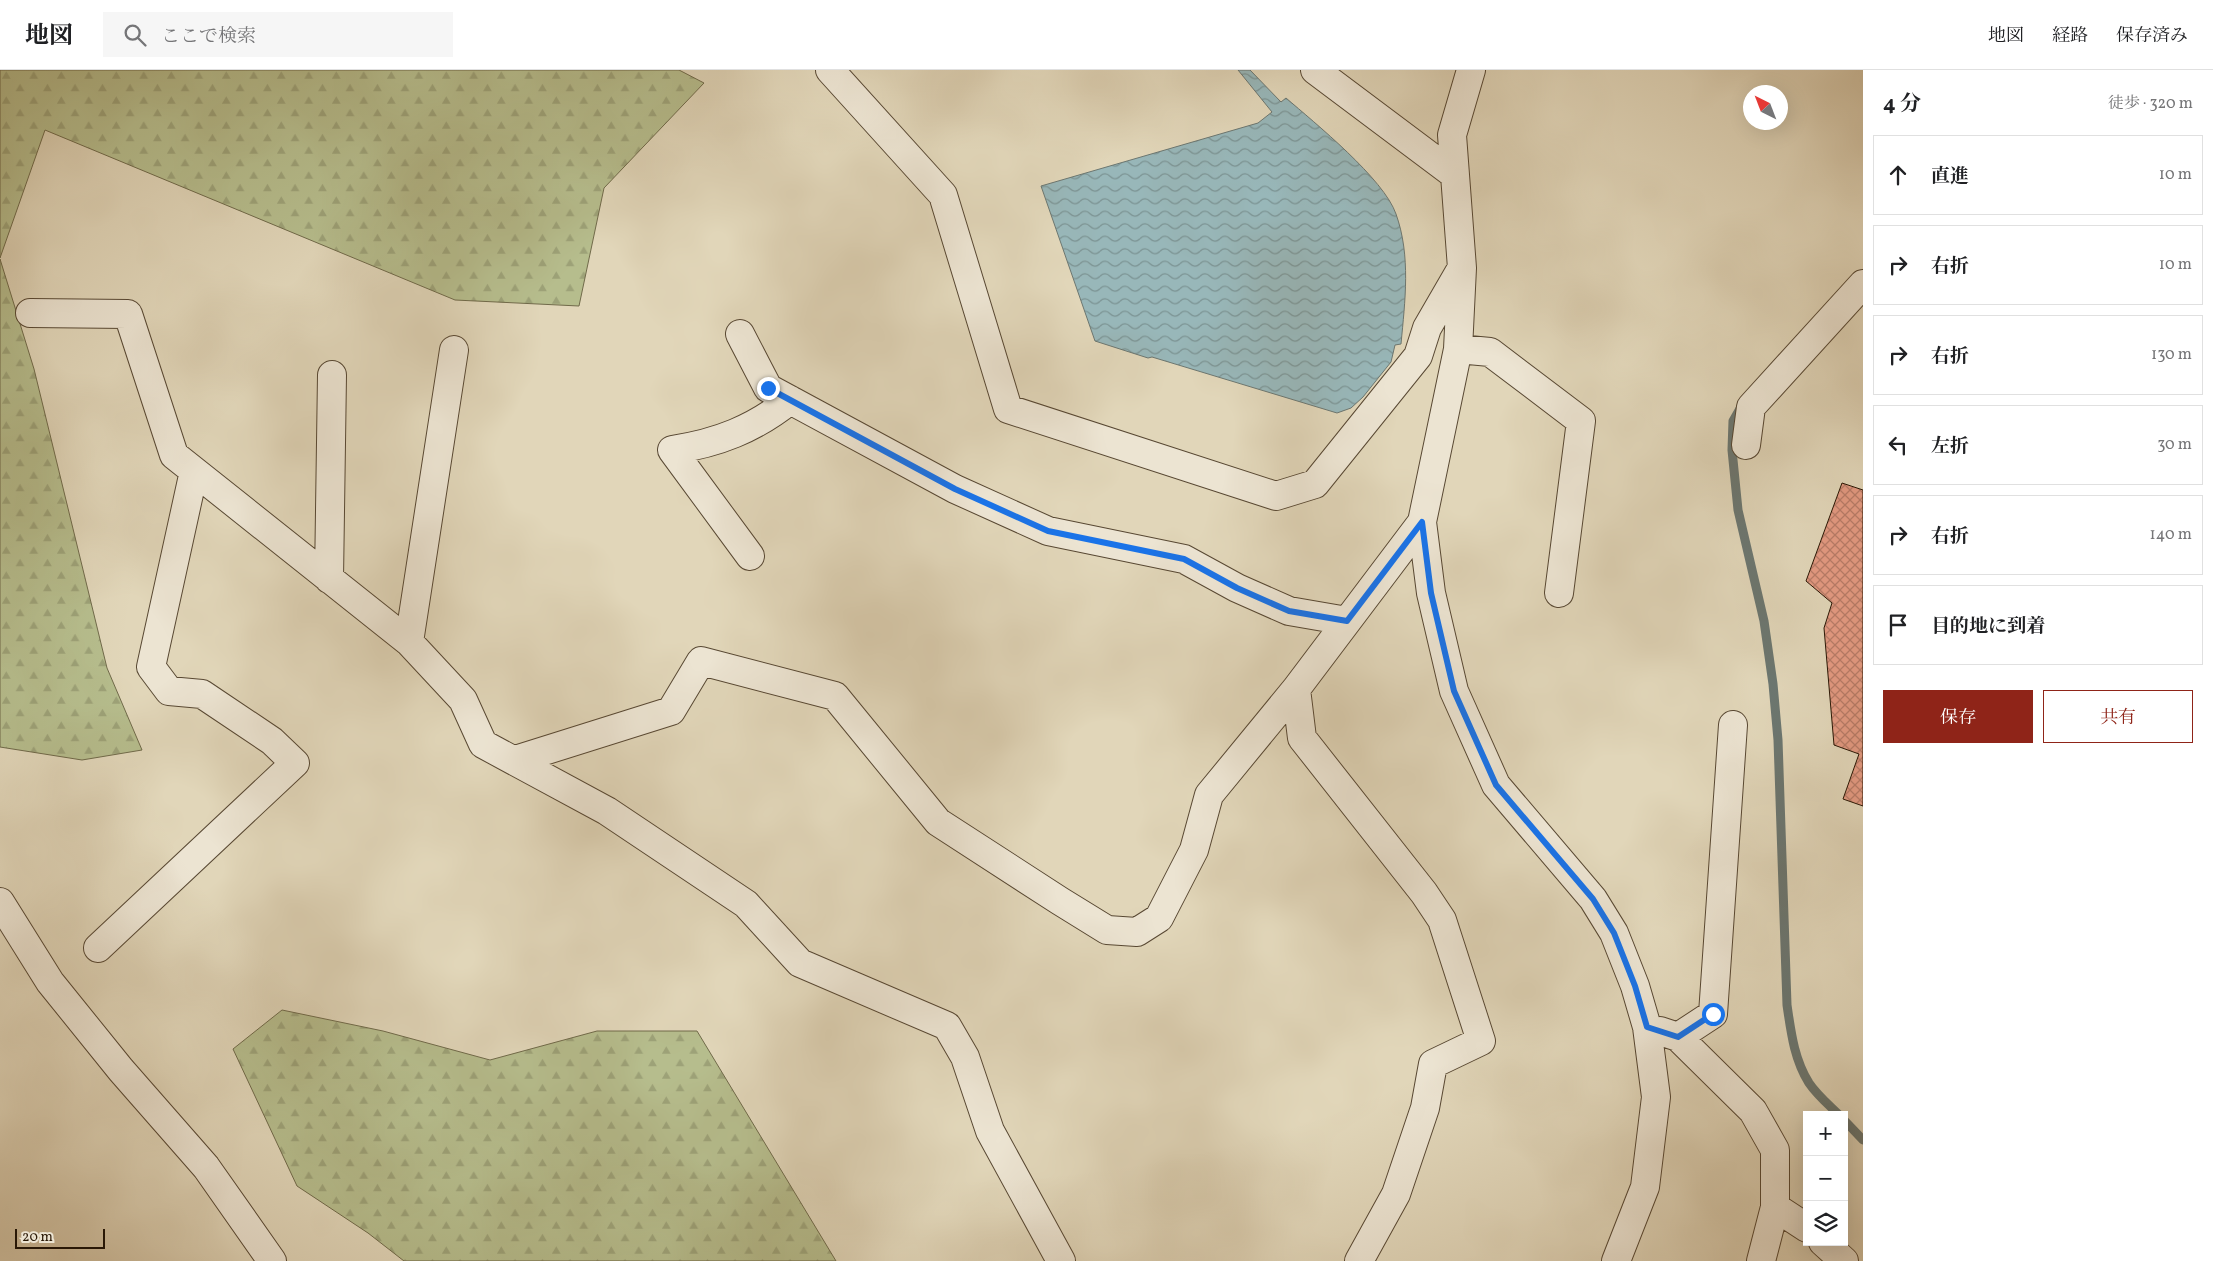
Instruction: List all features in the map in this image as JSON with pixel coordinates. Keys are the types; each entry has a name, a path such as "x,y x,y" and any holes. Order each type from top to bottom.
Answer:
{"street":[{"path":"1315,70 1455,175"},
{"path":"1471,70 1452,135 1462,268 1458,349 1422,522 1431,593 1454,691 1496,785 1593,899 1614,933 1635,986 1647,1027 1656,1096 1645,1187 1616,1261"},
{"path":"840,73 943,195 1008,409 1276,496 1315,484 1418,356 1427,328 1462,268"},
{"path":"1746,445 1751,407 1863,284"},
{"path":"30,313 128,314 174,455 409,642 463,700 483,744 607,811 746,904 800,964 947,1026 965,1057 990,1131 1061,1261"},
{"path":"740,334 768,388 955,489 1048,531 1184,559 1237,588 1289,611 1347,621"},
{"path":"1458,349 1490,352 1581,421 1559,593"},
{"path":"409,642 454,350"},
{"path":"329,579 332,375"},
{"path":"750,556 672,450 697,446 732,436 769,417 790,400"},
{"path":"98,948 295,763 272,741 202,694 169,691 152,667 194,471"},
{"path":"515,760 671,711 701,661 835,696 938,822 1107,930 1138,932 1159,918 1194,850 1209,795 1296,688 1422,522"},
{"path":"1296,688 1302,738 1424,894 1442,920 1481,1041 1432,1064 1424,1108 1396,1194 1359,1261"},
{"path":"1678,1037 1713,1014 1733,725"},
{"path":"0,902 50,982 121,1070 206,1167 272,1261"},
{"path":"1647,1027 1678,1037 1753,1110 1774,1150 1775,1207 1762,1261"},
{"path":"1775,1207 1803,1225"},
{"path":"1827,1246 1844,1261"}],"green space":[{"path":"0,70 679,70 704,83 604,188 579,306 455,300 45,130 0,258"},
{"path":"0,259 34,369 107,668 142,750 82,760 0,747"},
{"path":"282,1010 383,1031 490,1060 597,1031 697,1031 836,1261 404,1261 368,1233 297,1186 233,1049"}],"water":[{"path":"1238,70 1250,70 1281,102 1286,98 1347,152 1378,185 1389,200 1401,230 1406,279 1401,344 1395,345 1391,362 1363,397 1351,408 1337,413 1095,341 1041,186 1258,123 1272,112"}],"building":[{"path":"1842,483 1863,490 1863,806 1843,799 1859,754 1834,745 1824,628 1832,603 1806,581"}],"waterway":[{"path":"1741,407 1733,421 1732,450 1738,510 1764,621 1773,684 1778,740 1787,1005 1794,1045 1804,1074 1816,1092 1835,1111"},
{"path":"1848,1124 1863,1140"}],"route":[{"path":"768,388 955,489 1048,531 1184,559 1237,588 1289,611 1347,621 1422,522 1431,593 1454,691 1496,785 1593,899 1614,933 1635,986 1647,1027 1678,1037 1713,1014"}]}
